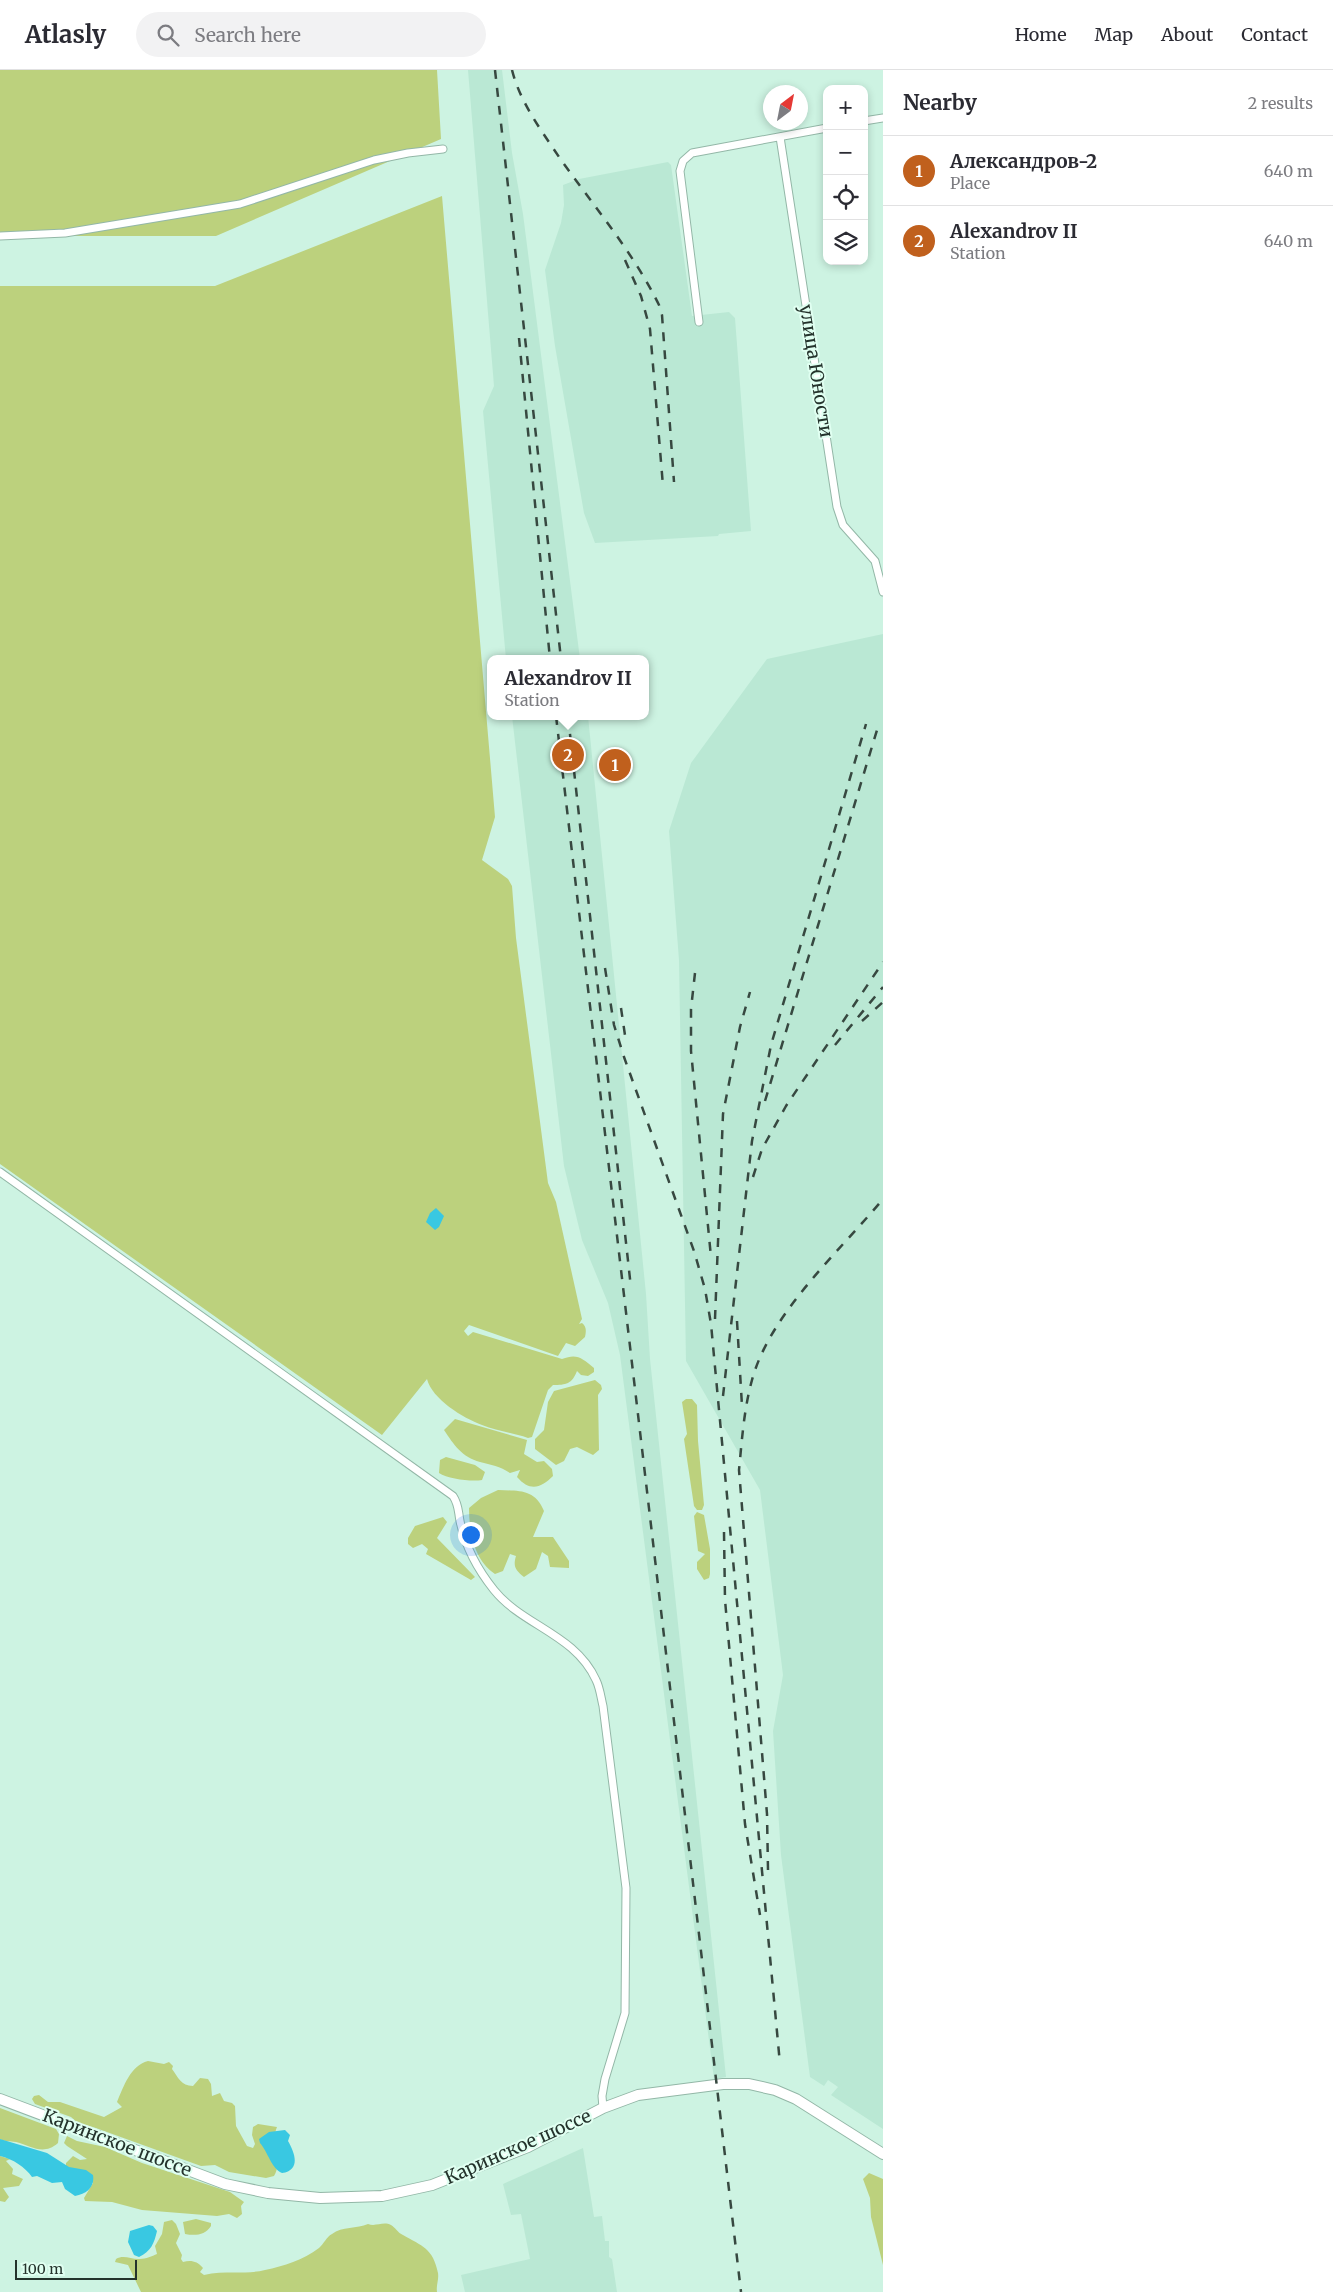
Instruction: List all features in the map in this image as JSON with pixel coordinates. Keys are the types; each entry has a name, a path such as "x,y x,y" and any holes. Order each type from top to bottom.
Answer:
{"street":[{"path":"868,120 883,118"},
{"path":"699,322 680,171 683,161 692,153 823,129"},
{"name":"улица Юности","path":"780,137 837,506 842,525 875,561 883,592"},
{"path":"0,236 65,233 240,204 374,160 408,152 443,149"},
{"path":"0,1172 453,1496 458,1505 468,1550 493,1589 512,1609 562,1639 587,1665 597,1681 603,1706 626,1888 625,2013 604,2079 603,2108"},
{"name":"Каринское шоссе","path":"0,2099 225,2184 268,2193 320,2198 382,2196 432,2185 528,2147 603,2108 638,2095 723,2084 749,2084 775,2090 796,2099 883,2154"}],"shaded area":[{"path":"468,70 502,70 512,153 523,214 579,655 506,655 483,411 494,386"},
{"path":"668,162 671,165 692,316 729,312 735,318 751,531 719,534 718,536 595,543 584,513 555,346 545,270 561,223 564,205 563,185 579,179"},
{"path":"883,634 883,2129 831,2095 838,2087 828,2080 824,2086 810,2077 781,1855 773,1731 783,1675 760,1490 686,1361 679,960 669,831 691,763 767,659"},
{"path":"512,720 588,720 646,1294 650,1359 726,2077 714,2079 620,1355 608,1303 582,1240 564,1166"},
{"path":"583,2148 594,2217 602,2216 605,2241 609,2241 609,2257 612,2259 617,2292 465,2292 461,2275 530,2259 521,2214 511,2215 503,2184"}],"green space":[{"path":"0,70 437,70 441,139 216,236 0,236"},
{"path":"442,196 495,817 482,860 508,879 512,886 516,938 548,1183 556,1202 582,1319 579,1324 582,1323 584,1325 586,1331 585,1337 575,1346 566,1343 558,1356 469,1325 464,1331 468,1336 473,1332 562,1359 572,1356 576,1357 594,1368 594,1372 588,1376 581,1375 577,1371 573,1379 568,1383 553,1385 548,1390 532,1437 528,1438 488,1427 466,1418 449,1407 435,1394 427,1379 382,1435 0,1164 0,286 215,286"},
{"path":"595,1380 601,1385 602,1389 598,1395 599,1450 593,1455 577,1447 570,1449 564,1461 556,1465 535,1449 535,1439 544,1430 548,1402 554,1391"},
{"path":"686,1399 692,1399 697,1405 698,1441 704,1505 702,1510 697,1510 694,1506 684,1439 687,1434 682,1402"},
{"path":"455,1419 527,1440 524,1454 537,1462 544,1461 552,1469 553,1476 540,1486 526,1485 517,1477 520,1470 510,1473 499,1467 468,1457 455,1445 444,1430"},
{"path":"446,1457 475,1465 485,1472 482,1480 460,1480 439,1473 440,1460"},
{"path":"498,1490 526,1493 536,1499 544,1511 533,1537 553,1537 569,1561 569,1568 550,1567 548,1556 542,1552 536,1569 524,1577 516,1568 516,1556 510,1554 503,1571 495,1574 488,1568 474,1545 469,1508 481,1498"},
{"path":"697,1512 704,1515 710,1549 710,1574 709,1578 704,1580 697,1569 697,1562 705,1554 698,1551 694,1516"},
{"path":"443,1517 447,1522 437,1538 475,1577 471,1580 426,1554 428,1549 422,1544 413,1548 408,1544 408,1538 415,1526"},
{"path":"148,2061 164,2064 169,2062 180,2080 189,2086 193,2086 200,2078 208,2079 211,2084 212,2096 220,2093 224,2101 235,2106 236,2126 247,2146 253,2148 255,2144 252,2135 253,2127 258,2124 277,2127 275,2139 277,2165 274,2176 266,2178 229,2172 215,2165 201,2166 93,2127 79,2124 71,2117 35,2104 32,2099 34,2096 39,2095 48,2102 60,2102 104,2117 122,2107 117,2102 128,2077 137,2067"},
{"path":"0,2108 56,2129 59,2134 58,2143 47,2149 37,2149 0,2139"},
{"path":"67,2136 77,2141 105,2147 142,2163 230,2192 244,2202 241,2206 242,2214 237,2218 229,2214 217,2216 142,2210 112,2202 85,2201 84,2198 93,2183 79,2170 66,2167 66,2163 73,2156 80,2160 87,2159 64,2143"},
{"path":"0,2156 10,2159 6,2161 13,2169 12,2174 23,2179 19,2186 3,2188 9,2197 5,2202 0,2201"},
{"path":"869,2173 883,2179 883,2265 871,2217 870,2198 863,2179"},
{"path":"196,2219 211,2223 211,2226 200,2234 185,2234 183,2222"},
{"path":"172,2220 180,2234 176,2243 182,2255 181,2259 183,2262 196,2262 203,2268 200,2272 204,2275 250,2272 279,2267 313,2252 336,2231 368,2224 388,2224 430,2253 438,2273 437,2292 141,2292 128,2265 115,2262 116,2259 122,2257 142,2259 157,2254 155,2246 162,2234 164,2222"}],"water":[{"path":"436,1208 444,1216 439,1227 435,1230 426,1222 430,1213"},
{"path":"285,2130 290,2135 288,2141 295,2160 292,2168 282,2173 272,2164 259,2139 269,2132"},
{"path":"0,2139 47,2153 69,2167 86,2170 93,2175 93,2183 86,2192 75,2196 65,2189 62,2182 52,2183 37,2176 32,2177 18,2164 0,2156"},
{"path":"149,2225 153,2226 157,2231 153,2243 143,2255 139,2257 134,2255 128,2242 130,2231"}],"railway":[{"path":"495,70 561,655"},
{"path":"512,70 520,93 538,126 625,248 649,285 659,305 662,315 674,482"},
{"path":"625,260 641,296 650,329 663,486"},
{"path":"519,338 550,655"},
{"path":"556,720 741,2292"},
{"path":"568,720 631,1288"},
{"path":"723,1396 752,1141 771,1045 866,724"},
{"path":"765,1101 877,730"},
{"path":"753,1177 762,1149 786,1106 883,962"},
{"path":"605,968 614,1025 694,1251 705,1289 711,1324 780,2064"},
{"path":"695,973 691,1009 691,1051 711,1257"},
{"path":"835,1045 883,987"},
{"path":"715,1319 723,1114 740,1027 750,992"},
{"path":"862,1021 883,1002"},
{"path":"621,1008 626,1042"},
{"path":"768,1870 767,1814 739,1470 747,1402 761,1355 790,1307 827,1261 883,1199"},
{"path":"737,1321 742,1406"},
{"path":"724,1532 725,1600 745,1824 760,1915"}],"place":[{"name":"Alexandrov II","path":"568,755"},
{"name":"Александров-2","path":"615,765"}]}
